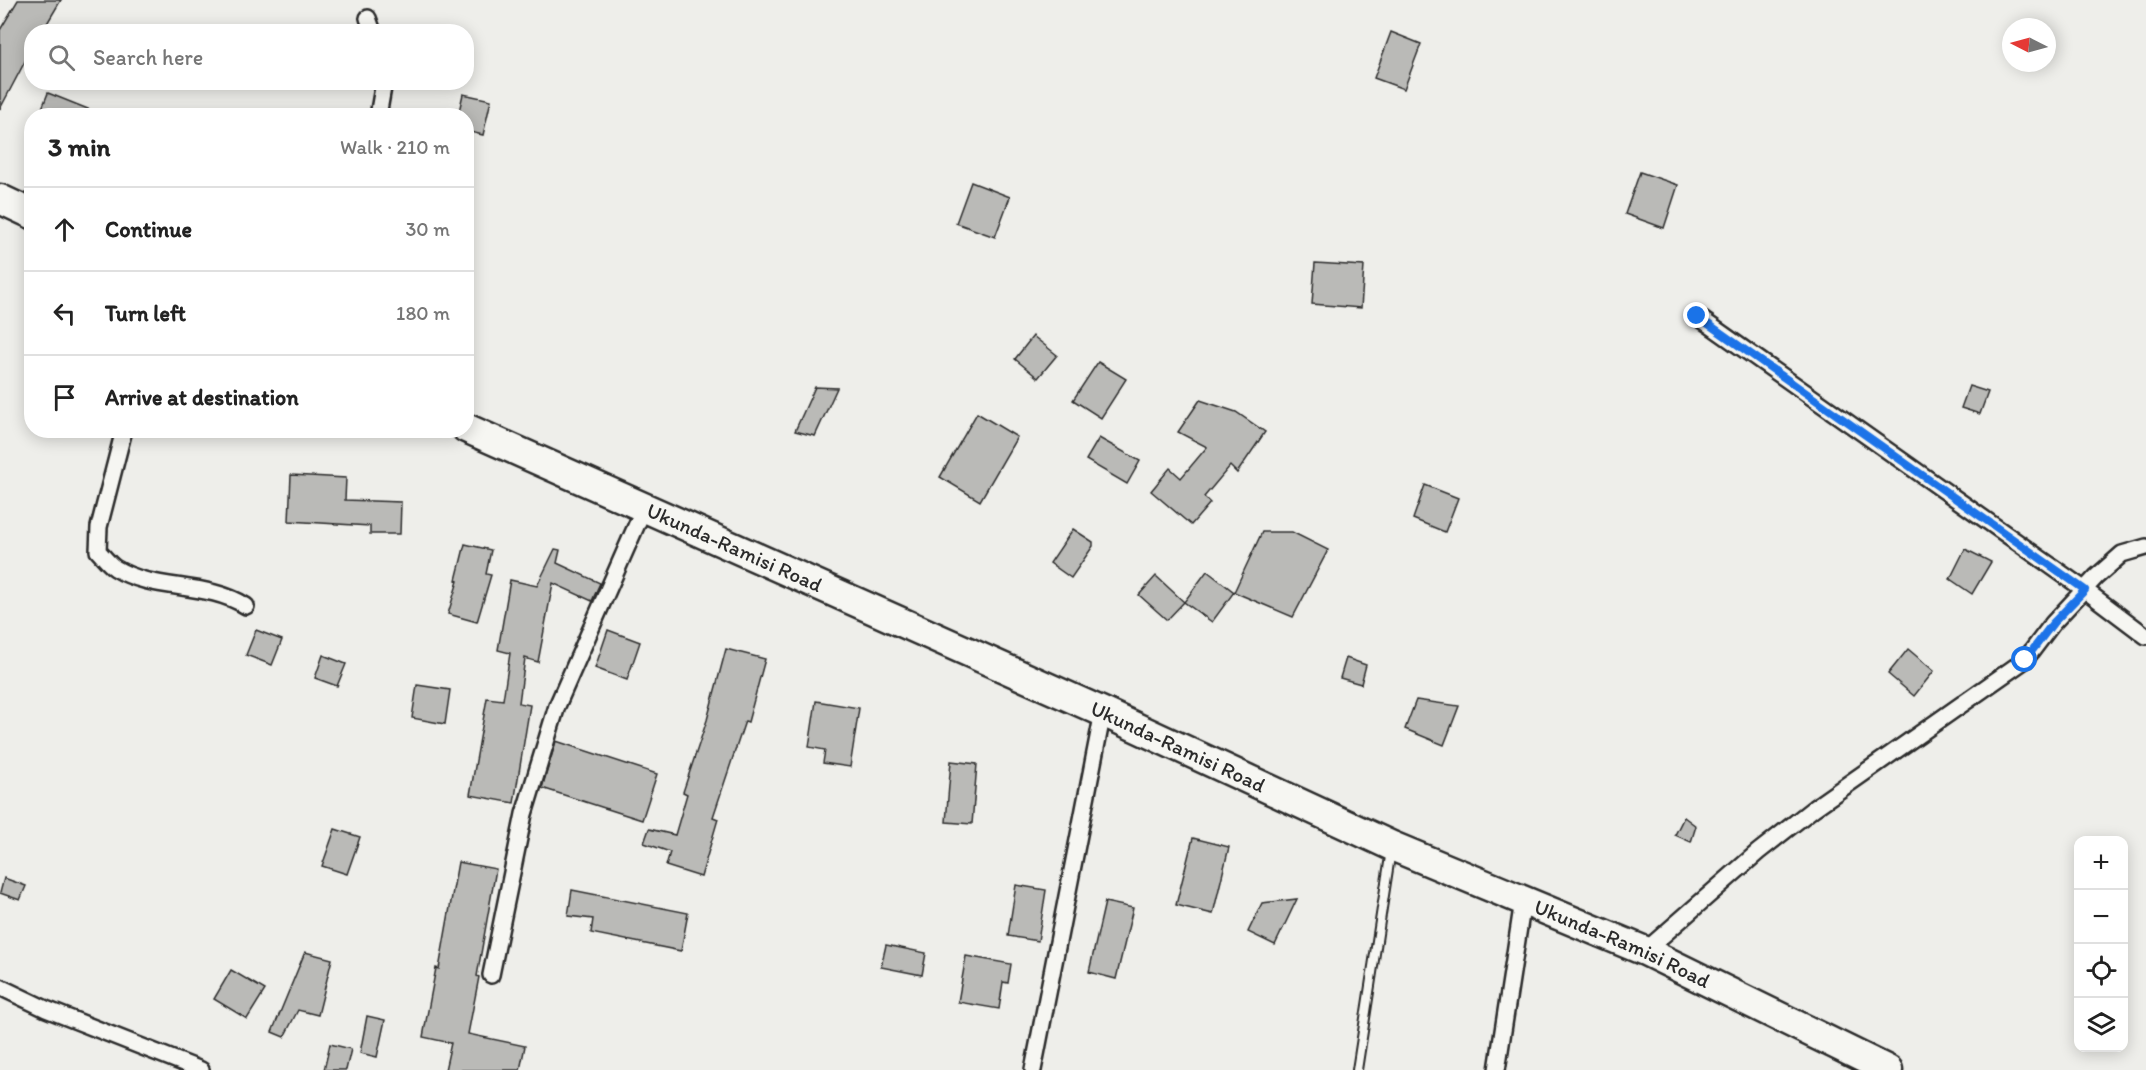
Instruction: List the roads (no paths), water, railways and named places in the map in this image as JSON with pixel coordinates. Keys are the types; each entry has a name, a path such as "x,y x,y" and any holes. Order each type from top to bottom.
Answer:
{"highway":[{"path":"0,199 24,210"},
{"name":"Ukunda-Ramisi Road","path":"474,432 1103,712 1392,846 1645,951 1888,1070"}],"street":[{"path":"379,108 383,90"},
{"path":"1697,316 2085,590 2146,636"},
{"path":"122,438 99,527 98,551 115,567 144,580 198,588 232,597 246,606"},
{"path":"491,975 524,814 557,706 644,508"},
{"path":"1645,951 1758,852 1815,808 2025,660 2053,623 2122,554 2146,547"},
{"path":"1033,1070 1103,712"},
{"path":"1497,1070 1523,901"},
{"path":"0,987 46,1010 201,1070"}],"lane":[{"path":"1357,1070 1392,846"}]}
